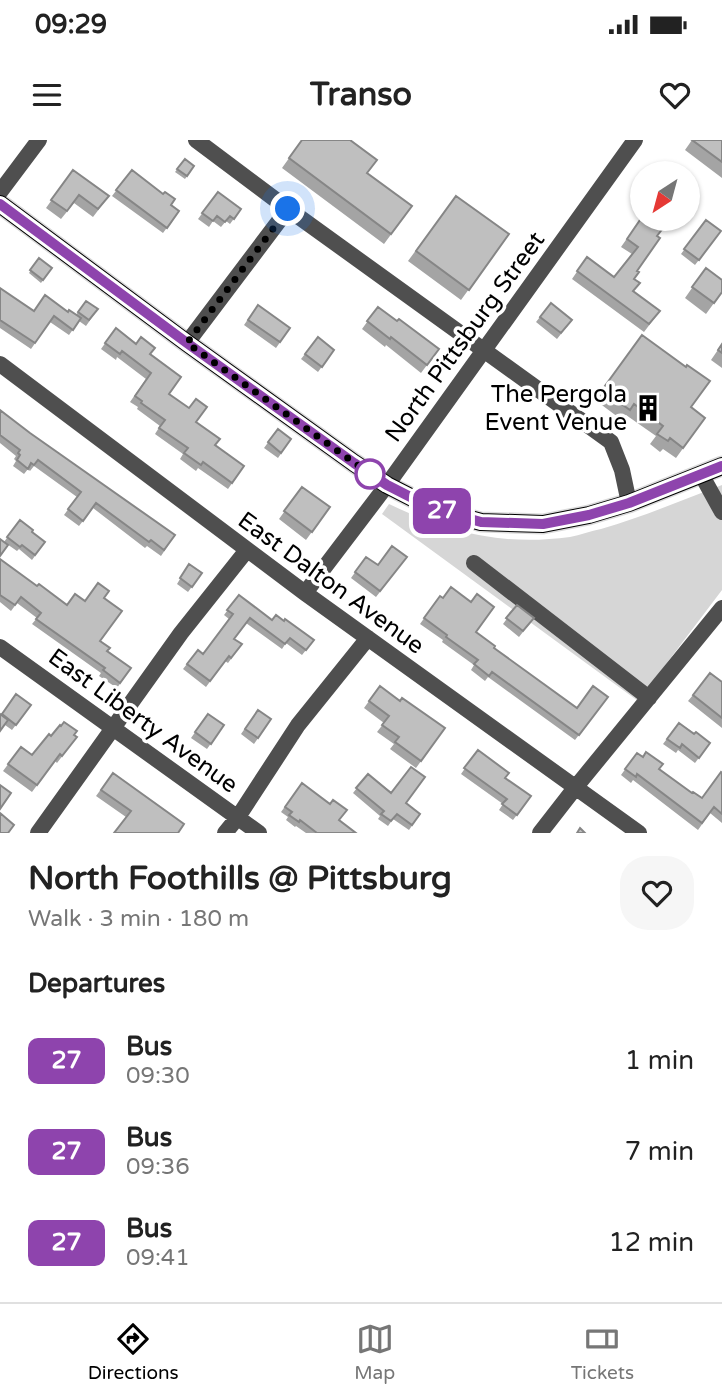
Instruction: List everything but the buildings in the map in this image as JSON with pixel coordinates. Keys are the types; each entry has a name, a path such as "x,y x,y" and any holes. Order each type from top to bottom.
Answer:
{"main road":[{"path":"0,204 354,463 387,485 434,509 481,522 543,524 589,515 629,503 722,466"}],"street":[{"path":"0,192 39,140"},
{"path":"196,140 611,442 622,470 629,503"},
{"name":"North Pittsburg Street","path":"305,593 387,485 635,140"},
{"path":"187,343 288,209"},
{"name":"East Dalton Avenue","path":"0,364 305,593 639,833"},
{"path":"701,474 722,512"},
{"path":"38,833 181,633 247,550"},
{"path":"474,563 649,698"},
{"path":"540,833 722,608"},
{"path":"225,833 298,725 368,638"},
{"name":"East Liberty Avenue","path":"0,647 259,833"}],"shaded area":[{"path":"722,485 722,590 638,701 382,514 389,504 433,523 477,535 522,540 570,537 647,514"}],"bus line":[{"name":"27","path":"0,204 354,463 387,485 434,509 481,522 543,524 589,515 629,503 722,466"}],"place":[{"name":"The Pergola Event Venue","path":"648,408"}],"route":[{"path":"288,209 187,343 370,474"}]}
